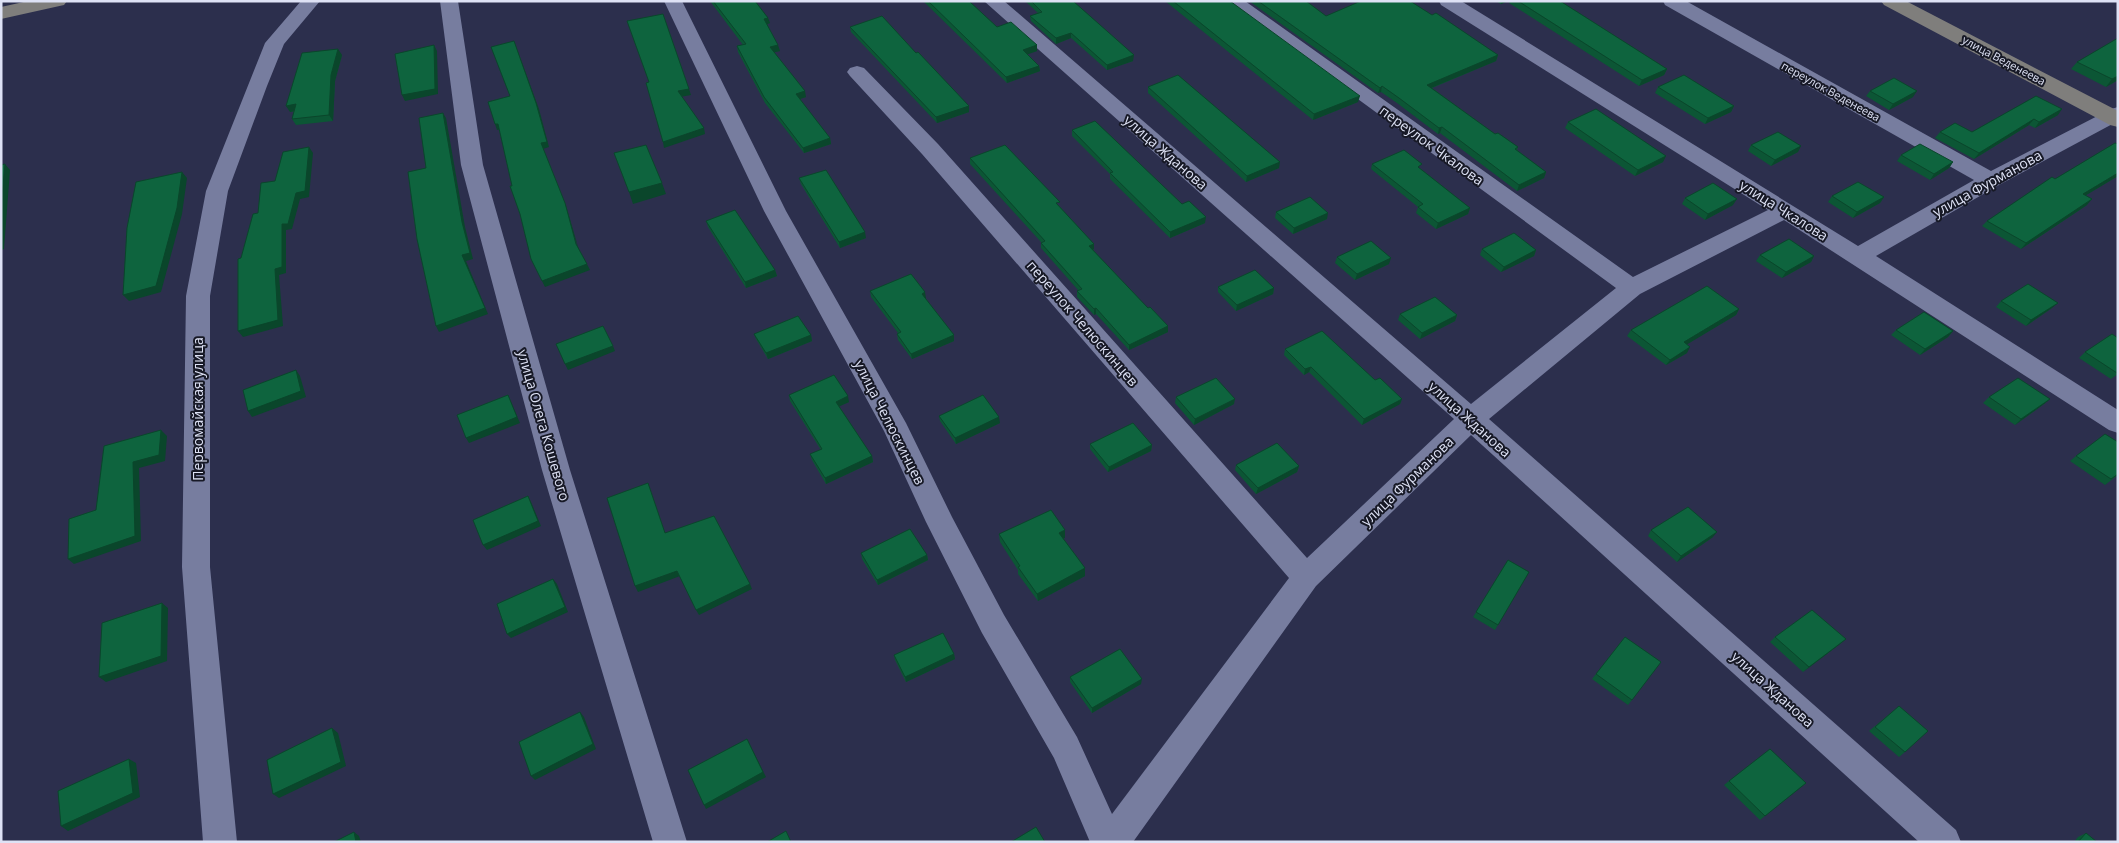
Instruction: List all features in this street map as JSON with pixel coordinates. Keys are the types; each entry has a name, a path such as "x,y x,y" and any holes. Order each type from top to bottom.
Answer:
{"street":[{"path":"1,13 57,1"},
{"name":"Первомайская улица","path":"220,842 196,567 198,296 217,191 257,86 275,43 311,1"},
{"name":"улица Олега Кошевого","path":"449,1 472,165 556,470 670,842"},
{"name":"улица Челюскинцев","path":"673,1 776,211 897,430 940,522 993,624 1066,748 1107,842"},
{"name":"улица Жданова","path":"993,1 1471,419 1944,842"},
{"name":"переулок Чкалова","path":"1233,1 1632,288"},
{"name":"улица Чкалова","path":"1448,1 1858,256 2118,423"},
{"name":"переулок Веденеева","path":"1672,1 1991,180"},
{"name":"улица Веденеева","path":"1891,1 2116,116"},
{"name":"переулок Челюскинцев","path":"857,72 930,149 1306,577"},
{"name":"улица Фурманова","path":"1858,256 1991,180 2116,116"},
{"name":"улица Фурманова","path":"1112,842 1306,577 1471,419 1632,288 1784,211"}],"building":[{"path":"713,1 755,1 768,18 764,19 778,45 770,47 805,91 796,94 830,138 803,148 764,97 737,46 746,44"},
{"path":"928,1 969,1 997,27 1011,22 1037,45 1023,50 1039,66 1006,77"},
{"path":"1031,1 1073,1 1134,55 1107,65 1071,33 1056,38 1030,16 1042,12"},
{"path":"1173,1 1230,1 1360,96 1314,114"},
{"path":"1258,1 1306,1 1326,16 1361,1 1410,1 1432,15 1436,13 1498,55 1427,85 1495,134 1498,133 1518,147 1515,149 1546,172 1519,185 1442,127 1439,128 1382,86 1380,88"},
{"path":"1518,1 1560,1 1667,69 1642,80"},
{"path":"663,14 689,89 678,91 704,128 663,142 646,83 649,82 627,21"},
{"path":"882,16 969,106 936,117 850,27"},
{"path":"2118,38 2118,76 2112,79 2077,62"},
{"path":"514,41 536,103 547,142 541,143 565,203 576,244 587,264 542,281 531,259 520,214 510,186 512,186 498,124 495,124 488,102 510,96 491,47"},
{"path":"434,45 435,89 402,95 395,54"},
{"path":"338,49 331,75 329,115 292,119 296,104 286,106 302,53"},
{"path":"1178,75 1280,162 1247,176 1148,87"},
{"path":"1684,75 1734,106 1708,118 1658,87"},
{"path":"1894,78 1917,91 1893,104 1870,91"},
{"path":"2036,96 2062,109 2039,122 2034,119 1979,153 1940,132 1955,123 1972,132"},
{"path":"1596,109 1666,156 1638,170 1568,122"},
{"path":"443,113 462,222 470,253 462,255 485,308 436,326 417,239 408,172 426,168 419,118"},
{"path":"1095,121 1182,204 1189,201 1206,217 1170,232 1110,173 1113,172 1072,130"},
{"path":"1778,132 1801,146 1775,160 1751,145"},
{"path":"2115,143 2118,144 2118,173 2083,194 2092,199 2026,243 1987,221 2052,177 2055,179"},
{"path":"1920,144 1953,162 1934,174 1901,155"},
{"path":"646,145 662,183 629,192 614,153"},
{"path":"1005,145 1060,202 1056,203 1094,244 1089,246 1148,308 1150,307 1168,326 1129,345 1096,308 1094,309 1077,291 1082,289 1041,243 1045,241 970,158"},
{"path":"309,147 305,191 296,193 288,224 282,224 282,267 275,269 278,320 238,331 238,259 241,258 253,214 258,213 261,183 275,181 283,152"},
{"path":"1404,150 1422,164 1418,167 1470,208 1438,223 1418,207 1423,204 1372,164"},
{"path":"5,164 1,208 1,165"},
{"path":"826,170 865,232 839,242 799,178"},
{"path":"182,172 177,208 156,286 123,295 127,228 136,182"},
{"path":"1858,182 1884,197 1857,212 1832,196"},
{"path":"1713,183 1737,199 1708,214 1685,198"},
{"path":"1310,197 1328,213 1294,228 1276,212"},
{"path":"735,210 775,270 745,282 706,221"},
{"path":"1514,233 1536,250 1504,267 1482,249"},
{"path":"1789,239 1814,256 1786,272 1760,255"},
{"path":"1371,241 1391,258 1357,274 1337,257"},
{"path":"1255,270 1274,288 1237,305 1218,287"},
{"path":"911,274 925,292 922,294 954,335 911,354 897,334 901,332 870,291"},
{"path":"2028,284 2058,303 2031,320 2001,301"},
{"path":"1707,286 1739,309 1684,342 1690,347 1670,360 1631,330"},
{"path":"1435,297 1457,315 1422,333 1400,314"},
{"path":"1924,312 1953,331 1925,349 1896,330"},
{"path":"798,316 811,335 766,353 754,334"},
{"path":"603,326 613,346 565,364 556,344"},
{"path":"1322,331 1375,380 1380,378 1402,399 1364,419 1311,367 1305,369 1285,349"},
{"path":"2112,334 2118,338 2117,373 2085,352"},
{"path":"296,370 301,391 248,411 243,390"},
{"path":"834,375 848,396 836,402 872,456 825,478 810,454 822,449 789,395"},
{"path":"1216,378 1235,399 1195,419 1176,397"},
{"path":"2018,378 2050,399 2021,419 1989,397"},
{"path":"508,395 517,417 466,438 457,415"},
{"path":"983,395 999,417 955,438 939,416"},
{"path":"1133,423 1152,445 1109,467 1090,444"},
{"path":"161,430 159,455 133,462 135,536 68,559 69,519 96,510 104,446"},
{"path":"2105,434 2118,442 2118,474 2111,479 2076,456"},
{"path":"1277,443 1299,466 1258,488 1236,465"},
{"path":"648,483 665,533 714,516 750,584 696,610 677,571 635,586 607,498"},
{"path":"528,496 538,521 483,545 473,520"},
{"path":"1688,507 1717,532 1681,556 1651,530"},
{"path":"1051,510 1065,530 1059,533 1085,568 1037,594 1018,567 1020,566 999,534"},
{"path":"910,529 927,555 877,580 861,553"},
{"path":"1508,560 1529,572 1498,625 1476,612"},
{"path":"553,579 565,607 507,634 497,604"},
{"path":"162,603 161,656 99,677 102,623"},
{"path":"1812,610 1846,639 1809,667 1775,637"},
{"path":"943,633 954,654 905,677 894,655"},
{"path":"1625,637 1661,662 1632,700 1596,674"},
{"path":"1120,649 1142,679 1092,708 1070,677"},
{"path":"1899,706 1928,731 1905,752 1875,727"},
{"path":"580,712 593,744 531,776 519,742"},
{"path":"332,728 341,762 273,794 267,760"},
{"path":"747,739 763,772 704,805 688,770"},
{"path":"1770,749 1806,783 1765,816 1729,781"},
{"path":"129,759 133,793 61,826 58,791"},
{"path":"1036,827 1045,842 1011,842"},
{"path":"786,831 791,842 767,842"},
{"path":"354,832 356,842 334,842"},
{"path":"2086,833 2097,842 2078,842"}]}
